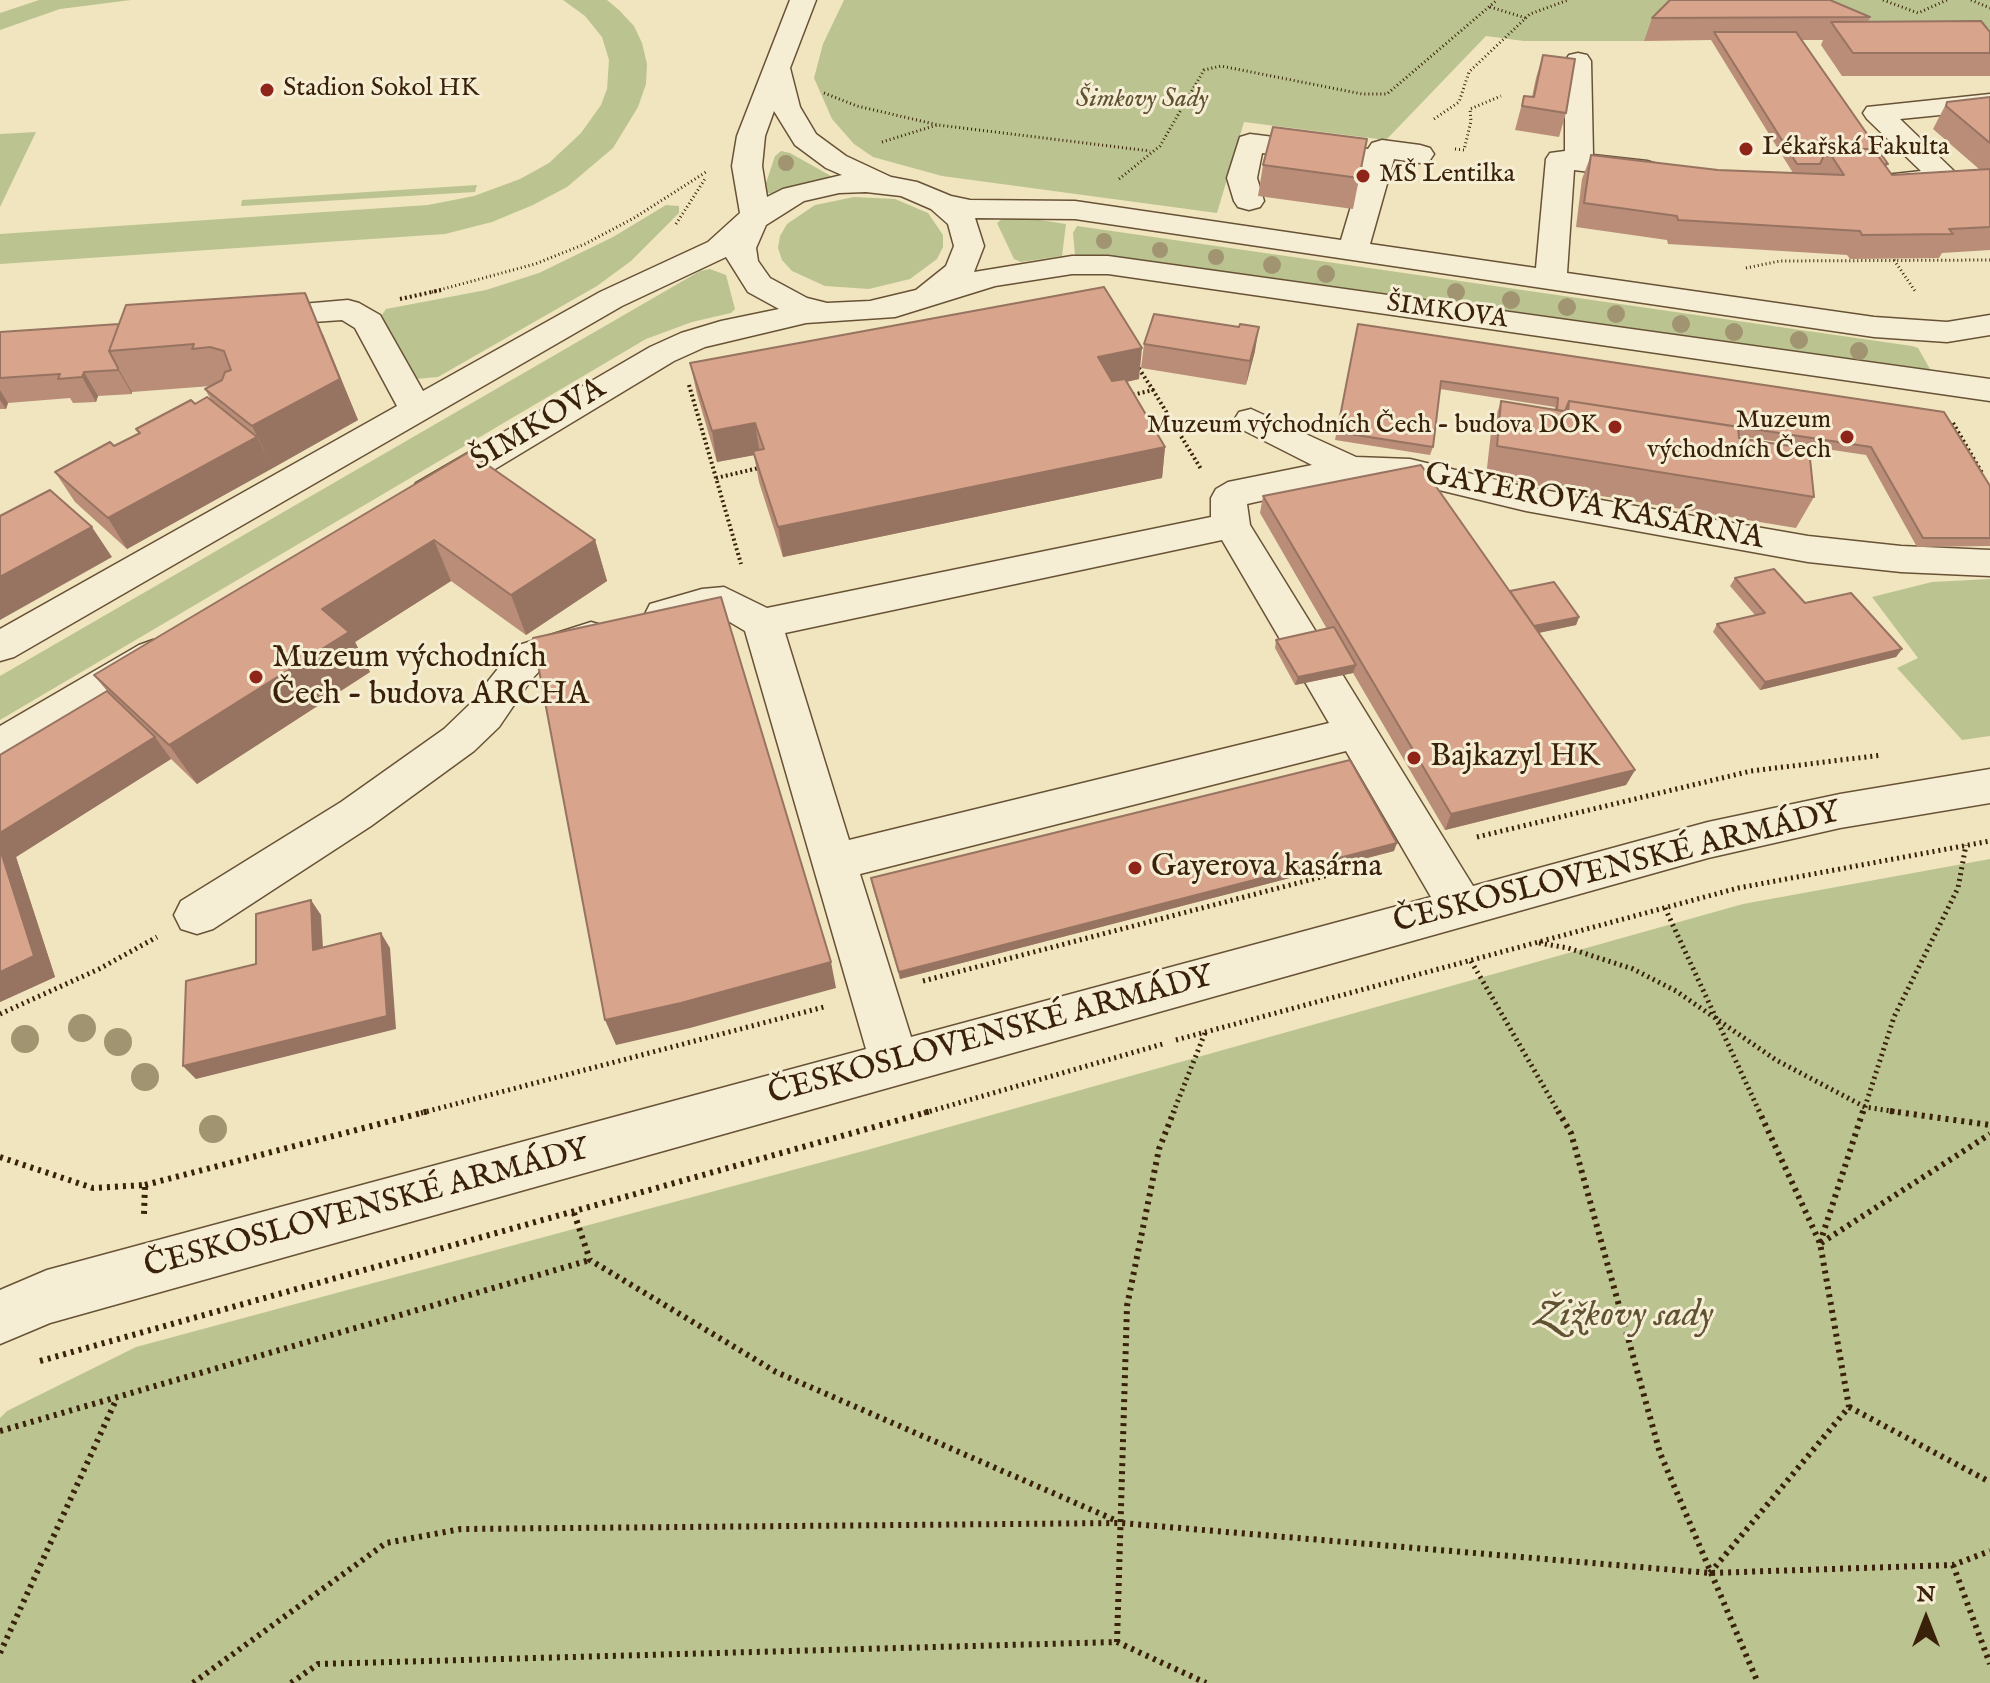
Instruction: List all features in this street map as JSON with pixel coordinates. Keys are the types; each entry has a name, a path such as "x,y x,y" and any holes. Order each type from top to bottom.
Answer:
{"street":[{"path":"750,225 755,204 747,166 748,150 776,65 803,0"},
{"path":"1578,61 1579,162"},
{"path":"776,65 786,107 805,139 836,162 891,185"},
{"path":"1867,182 1946,179 1877,113 1990,102"},
{"path":"1249,201 1242,178 1250,143 1379,159"},
{"path":"1353,251 1382,149 1420,154"},
{"path":"1551,280 1560,159 1675,174"},
{"name":"ŠIMKOVA","path":"0,647 649,279 719,249 776,203 818,187 866,183 891,185 927,195 942,203 962,221 967,231 967,257 918,312"},
{"name":"ŠIMKOVA","path":"942,203 970,209 1075,210 1874,327 1947,332 1990,325"},
{"name":"ŠIMKOVA","path":"750,225 741,248 742,262 759,285 796,305 852,312"},
{"name":"ŠIMKOVA","path":"405,506 675,347 733,328 806,313 918,312 1020,271 1108,265 1988,393"},
{"path":"221,319 348,310 368,322 416,410"},
{"path":"852,312 870,347"},
{"name":"ŠIMKOVA","path":"1947,332 1988,393"},
{"path":"1251,420 1350,469"},
{"name":"GAYEROVA KASÁRNA","path":"762,623 909,595 1230,511 1241,491 1350,469 1410,471 1526,499 1808,549 1944,563 1990,563"},
{"path":"1230,511 1356,732 1462,908"},
{"path":"197,915 356,814 459,740 484,716 517,669 530,656 702,603 724,601 762,623 895,1064"},
{"path":"0,746 176,642"},
{"path":"834,862 1356,732"},
{"name":"ČESKOSLOVENSKÉ ARMÁDY","path":"0,1317 47,1297 1462,908 1775,825 1990,786"}],"path":[{"path":"1110,186 1160,146 1204,70 1221,66 1362,94 1387,94 1497,0"},
{"path":"1434,119 1459,102 1469,72 1530,14 1568,0"},
{"path":"1883,0 1918,13 1947,0"},
{"path":"1971,0 1990,8"},
{"path":"1489,7 1527,18"},
{"path":"823,93 857,106 938,125 1150,151"},
{"path":"882,142 938,125"},
{"path":"348,310 477,282 535,264 609,231 709,171"},
{"path":"1894,260 1909,283"},
{"path":"1799,261 1990,260"},
{"path":"675,347 743,572 724,601"},
{"path":"1129,354 1230,511"},
{"path":"1116,398 1153,390"},
{"path":"1946,412 1983,475"},
{"path":"716,478 764,467"},
{"path":"0,1157 93,1188 145,1185 1427,850 1751,771 1885,755"},
{"path":"28,1364 574,1213 1205,1033 1738,888 1990,841"},
{"path":"1820,1243 1894,1017 1958,888 1966,845"},
{"path":"1665,908 1820,1243 1849,1407 1710,1573"},
{"path":"0,1014 99,969 197,915"},
{"path":"1536,943 1568,948 1633,969 1676,991 1776,1060 1865,1107 1990,1125"},
{"path":"1471,961 1571,1133 1660,1453 1758,1683"},
{"path":"1117,1642 1127,1306 1159,1149 1205,1033"},
{"path":"1820,1243 1990,1134"},
{"path":"140,1333 145,1185"},
{"path":"574,1213 590,1260 776,1372 1121,1523"},
{"path":"0,1431 116,1400 590,1260"},
{"path":"0,1653 116,1400"},
{"path":"1849,1407 1990,1482"},
{"path":"193,1683 386,1543 461,1529 1121,1523 1710,1573 1953,1565 1990,1551"},
{"path":"1953,1565 1990,1664"},
{"path":"291,1683 318,1664 1117,1642 1206,1683"}],"green space":[{"path":"39,0 131,0 60,9 0,30 0,13"},
{"path":"563,0 607,0 619,10 634,26 642,43 647,64 646,84 638,107 613,148 567,187 533,205 492,222 445,234 0,264 0,234 428,205 474,196 520,179 549,163 581,133 601,105 607,89 609,60 602,37 585,16"},
{"name":"Šimkovy Sady","path":"844,0 1685,0 1644,41 1524,41 1486,36 1386,140 1244,122 1217,213 942,176 873,157 854,144 832,119 814,78 823,44"},
{"path":"1767,0 1990,0 1990,45 1859,40"},
{"path":"36,132 0,207 0,134"},
{"path":"781,151 831,176 775,194 767,193 764,189 775,156"},
{"path":"477,185 475,192 241,206 242,200"},
{"path":"854,197 895,199 928,213 943,235 943,247 937,259 910,279 869,289 825,286 792,271 782,260 778,248 787,224 815,205"},
{"path":"666,205 679,206 679,213 631,261 597,286 438,377 415,379 408,375 381,316 386,309 486,290 539,273 613,237"},
{"path":"1014,216 1066,224 1062,256 1021,262 1014,259 997,223"},
{"path":"1077,226 1912,346 1918,348 1930,369 1918,373 1106,255 1075,255 1073,233"},
{"path":"710,269 726,275 735,309 731,313 692,322 646,339 0,720 0,676 700,271"},
{"path":"1990,579 1990,736 1962,740 1897,668 1918,658 1872,597 1932,582"},
{"name":"Žižkovy sady","path":"1990,859 1990,1683 0,1683 0,1418 7,1411 136,1347 867,1150 1743,904"}],"building":[{"path":"1670,0 1830,0 1870,17 1652,18"},
{"path":"1981,21 1990,32 1990,53 1853,53 1831,22"},
{"path":"1714,32 1796,32 1888,164 1884,164 1873,149 1827,149 1820,164 1797,164"},
{"path":"1543,55 1575,59 1566,113 1522,106 1524,96 1534,97"},
{"path":"1990,97 1990,143 1946,106 1947,102"},
{"path":"1273,127 1367,139 1359,178 1263,165"},
{"path":"1827,149 1873,149 1892,175 1990,169 1990,227 1949,229 1953,234 1862,235 1860,231 1678,220 1677,216 1584,203 1591,155 1718,170 1844,175"},
{"path":"1104,287 1142,348 1098,357 1112,381 1125,379 1165,447 778,527 753,451 764,449 755,423 712,431 690,363"},
{"path":"305,293 340,379 252,426 205,389 222,380 225,372 231,370 224,351 210,347 192,349 194,344 109,351 126,305"},
{"path":"1154,314 1239,327 1240,324 1259,327 1250,361 1144,344"},
{"path":"119,324 109,351 118,370 84,372 82,377 58,379 60,374 0,378 0,332"},
{"name":"Muzeum východních Čech","path":"1358,324 1944,412 1990,486 1990,538 1923,538 1871,447 1569,401 1565,411 1557,410 1558,398 1441,381 1433,447 1337,432"},
{"path":"207,397 257,437 108,518 55,472 110,442 114,446 140,433 136,429 191,400 195,404"},
{"path":"1501,401 1568,412 1569,401 1738,427 1739,438 1809,449 1814,497 1497,446"},
{"path":"469,452 595,540 511,595 434,540 322,609 349,632 169,745 94,675"},
{"path":"1421,465 1635,770 1451,814 1263,496"},
{"path":"50,490 92,527 0,577 0,516"},
{"path":"1774,569 1805,603 1851,593 1902,649 1765,682 1717,624 1765,613 1735,578"},
{"path":"1554,582 1579,617 1534,626 1510,591"},
{"path":"721,597 831,962 681,1003 605,1020 533,638"},
{"path":"1334,627 1356,665 1298,677 1276,640"},
{"path":"107,691 155,737 0,833 0,755"},
{"name":"Gayerova kasárna","path":"1350,760 1397,843 899,972 871,878"},
{"path":"0,849 34,956 0,972"},
{"path":"311,900 313,950 381,933 387,1016 183,1066 186,981 256,964 256,914"}],"place":[{"name":"Stadion Sokol HK","path":"267,90"},
{"name":"Lékařská Fakulta","path":"1746,149"},
{"name":"MŠ Lentilka","path":"1363,176"},
{"name":"Muzeum východních Čech - budova DOK","path":"1615,427"},
{"name":"Muzeum východních Čech","path":"1847,437"},
{"name":"Muzeum východních Čech - budova ARCHA","path":"256,677"},
{"name":"Bajkazyl HK","path":"1414,758"},
{"name":"Gayerova kasárna","path":"1135,868"}]}
